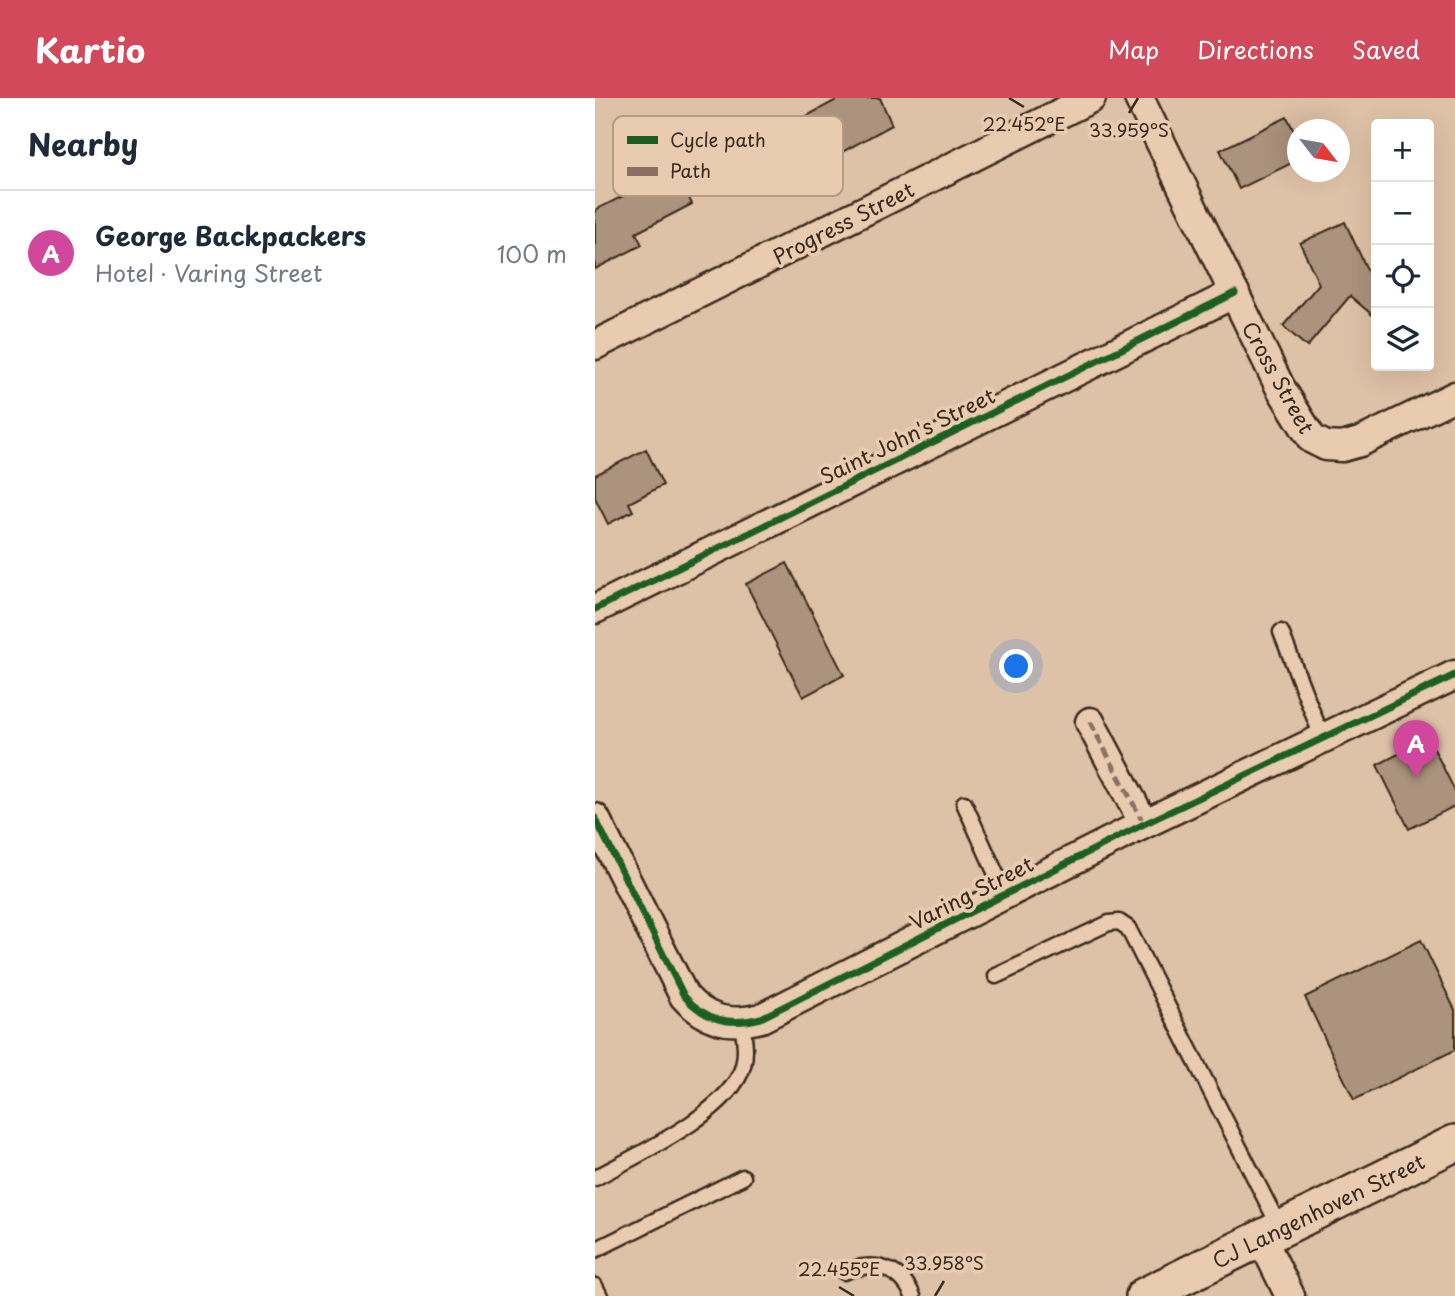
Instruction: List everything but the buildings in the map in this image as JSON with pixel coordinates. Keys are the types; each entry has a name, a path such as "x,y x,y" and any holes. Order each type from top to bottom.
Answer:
{"street":[{"name":"Progress Street","path":"595,345 1091,98"},
{"name":"Cross Street","path":"1139,98 1234,293 1301,425 1312,439 1326,446 1342,447 1360,442 1455,396"},
{"name":"Saint John's Street","path":"595,609 1234,293"},
{"name":"Varing Street","path":"742,1023 761,1018 1144,824 1455,674"},
{"path":"1090,722 1144,824"},
{"path":"595,818 684,996 693,1006 722,1022 742,1023"},
{"name":"CJ Langenhoven Street","path":"1144,1296 1455,1143"},
{"path":"1271,1233 1290,1296"}],"lane":[{"path":"1281,632 1322,737"},
{"path":"964,803 1005,894"},
{"path":"996,976 1109,923 1119,922 1128,928 1271,1233"},
{"path":"595,1178 678,1132 728,1092 743,1065 746,1049 742,1023"},
{"path":"595,1250 743,1177"},
{"path":"844,1272 861,1265 893,1271 913,1296"},
{"path":"595,1286 600,1296"}],"marked path":[{"path":"1090,722 1144,824"}],"cycle path":[{"path":"595,609 1235,293"},
{"path":"595,818 684,996 710,1016 729,1021 750,1020 761,1018 1144,824 1455,675"}],"place":[{"name":"George Backpackers","path":"1416,778"}]}
